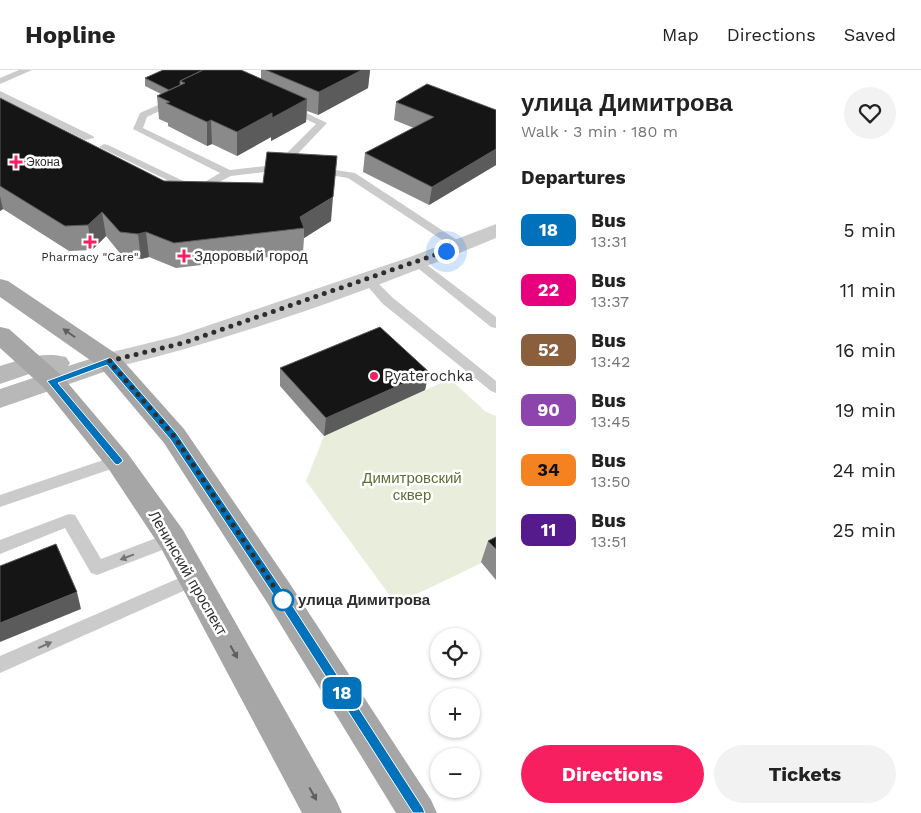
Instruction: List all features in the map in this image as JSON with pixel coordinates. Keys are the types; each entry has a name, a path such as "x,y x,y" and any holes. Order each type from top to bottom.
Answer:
{"main road":[{"path":"0,286 109,361 174,436 279,594 418,813"},
{"name":"Ленинский проспект","path":"0,335 42,373 118,461 172,539 323,813"},
{"path":"0,375 42,373 109,361"},
{"path":"0,399 42,373"}],"street":[{"path":"109,361 183,343 418,262 496,230"}],"lane":[{"path":"0,81 27,70"},
{"path":"0,94 89,138"},
{"path":"187,95 143,115 138,129 228,173"},
{"path":"276,103 322,122 280,166"},
{"path":"104,147 196,191 228,173 280,166 351,175 460,246"},
{"path":"418,262 496,324"},
{"path":"368,280 388,301 496,388"},
{"path":"0,501 118,461"},
{"path":"0,547 69,520 97,568 172,539"},
{"path":"0,665 194,579"}],"green space":[{"name":"Димитровский сквер","path":"450,379 486,412 496,416 496,556 396,604 306,481 324,436"}],"building":[{"path":"163,70 203,70 180,81 180,85 169,90 145,78"},
{"path":"203,70 241,70 307,99 272,118 272,113 237,132 211,120 207,122 166,103 170,102 157,96 185,83 180,81"},
{"path":"266,70 362,70 319,92"},
{"path":"427,84 496,110 496,149 432,187 365,153 434,117 396,102"},
{"path":"0,98 164,181 263,183 267,152 337,156 333,197 300,217 304,228 174,243 146,232 138,234 120,232 102,212 88,225 65,226 0,186"},
{"path":"380,327 429,372 326,418 280,368"},
{"path":"496,537 496,549 488,541"},
{"path":"56,544 77,592 0,623 0,566"}],"bus line":[{"name":"18","path":"118,461 52,381 109,361 174,436 279,594 418,813"}],"place":[{"name":"Экона","path":"16,162"},
{"name":"Pharmacy \"Care\"","path":"90,242"},
{"name":"Здоровый город","path":"184,256"},
{"name":"Pyaterochka","path":"374,376"},
{"name":"улица Димитрова","path":"283,600"}],"route":[{"path":"283,600 174,436 109,361 183,343 446,251"}]}
